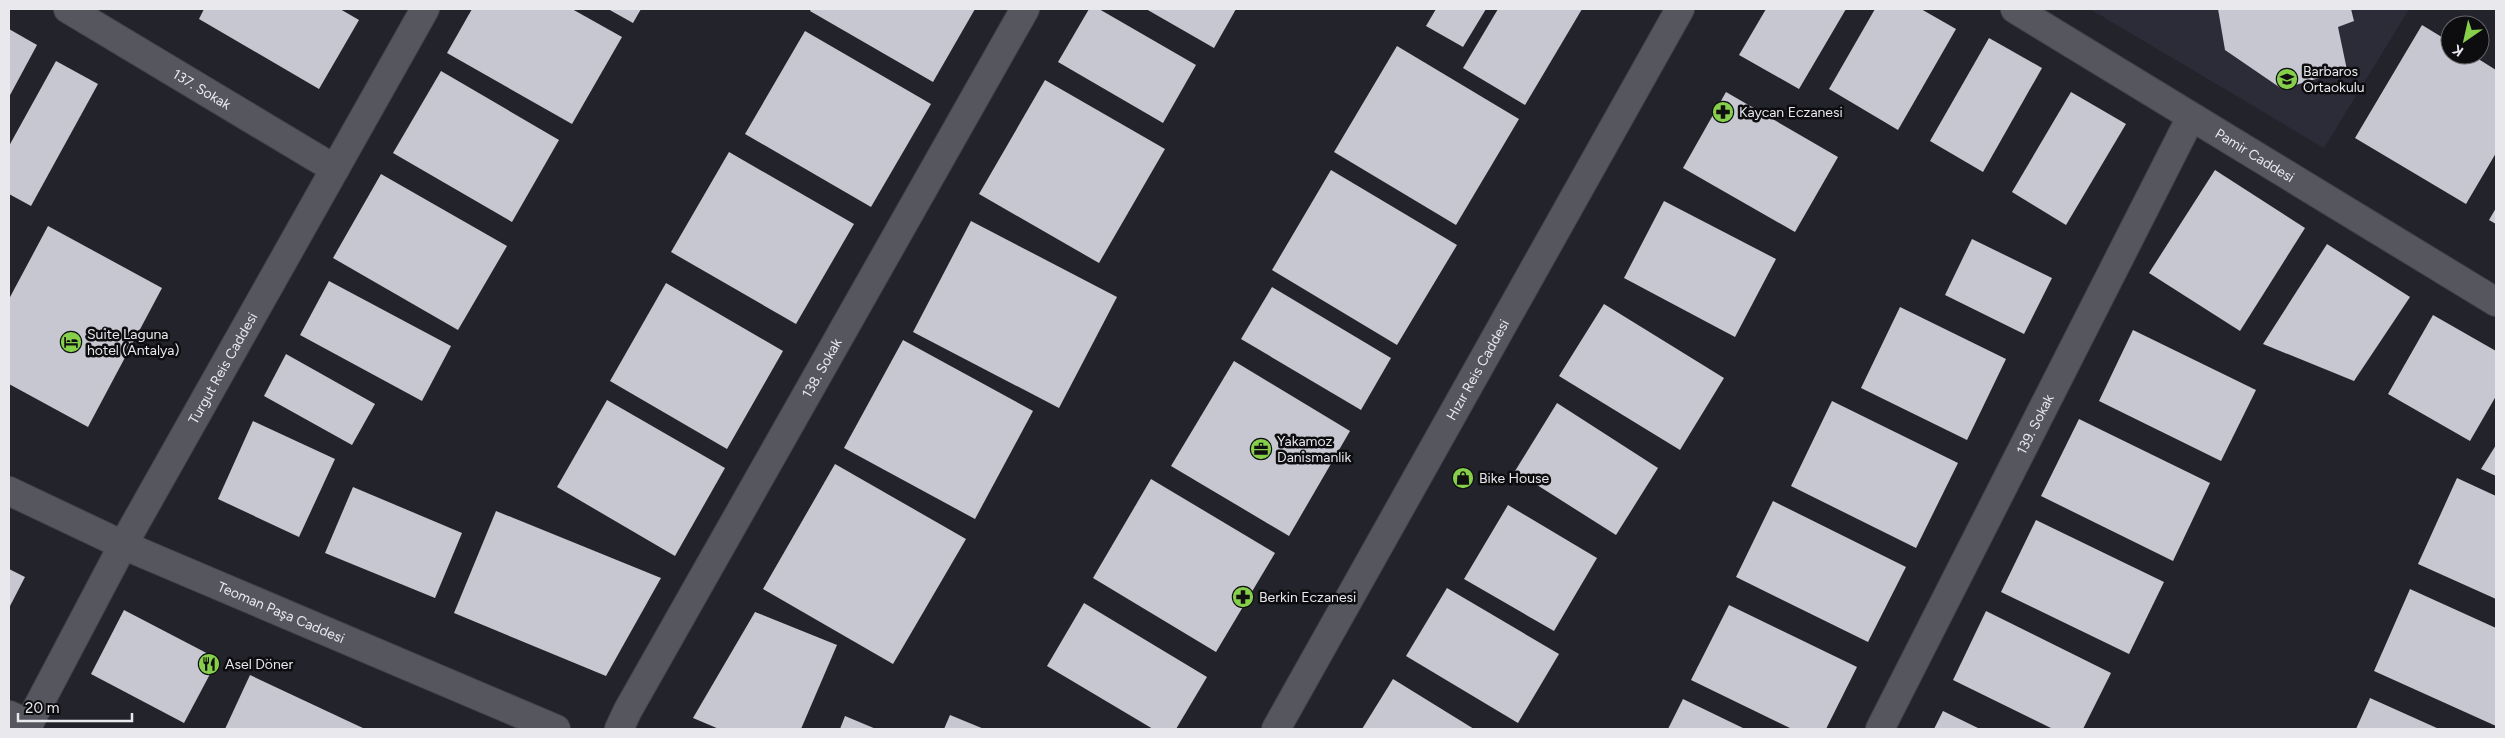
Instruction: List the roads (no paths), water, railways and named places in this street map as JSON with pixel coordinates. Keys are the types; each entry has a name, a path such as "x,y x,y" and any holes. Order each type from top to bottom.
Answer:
{"street":[{"name":"137. Sokak","path":"68,9 335,169"},
{"name":"Turgut Reis Caddesi","path":"21,723 424,9"},
{"name":"138. Sokak","path":"619,729 632,701 1025,9"},
{"name":"Hızır Reis Caddesi","path":"1276,729 1680,9"},
{"name":"Pamir Caddesi","path":"2015,9 2496,302"},
{"name":"139. Sokak","path":"1880,729 2191,117"},
{"name":"Teoman Paşa Caddesi","path":"9,491 122,546 556,729"}],"place":[{"name":"Barbaros Ortaokulu","path":"2287,79"},
{"name":"Kaycan Eczanesi","path":"1723,112"},
{"name":"Suite Laguna hotel (Antalya)","path":"71,342"},
{"name":"Yakamoz Danismanlik","path":"1261,449"},
{"name":"Bike House","path":"1463,478"},
{"name":"Berkin Eczanesi","path":"1243,597"},
{"name":"Asel Döner","path":"209,664"}]}
